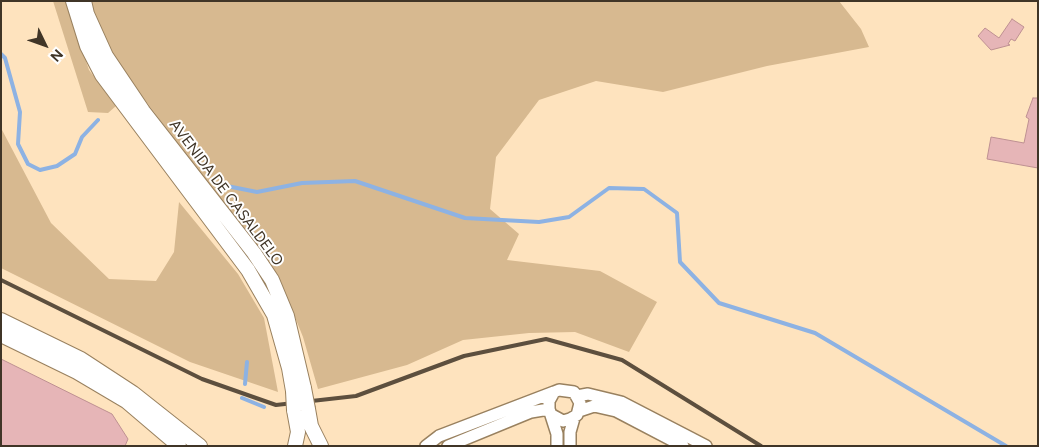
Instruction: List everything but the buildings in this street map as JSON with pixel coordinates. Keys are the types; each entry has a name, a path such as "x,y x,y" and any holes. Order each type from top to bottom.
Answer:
{"street":[{"name":"AVENIDA DE CASALDELO","path":"73,1 87,46 102,75 248,270 269,308 298,389"},
{"name":"AVENIDA DE CASALDELO","path":"84,1 87,14 106,56 143,111 254,253 272,280 287,316 301,409 295,446"},
{"path":"1,320 80,359 132,392 200,446"},
{"path":"1,335 77,372 126,401 179,446"},
{"path":"426,446 439,436 554,392 569,389 578,396 580,403 570,432 570,446"},
{"path":"554,392 549,401 557,434 557,446"},
{"path":"578,396 588,394 621,402 706,446"},
{"path":"448,446 531,412 551,412 563,421 594,406 616,411 683,446"},
{"name":"AVENIDA DE CASALDELO","path":"301,409 321,446"}],"shaded area":[{"path":"53,1 66,1 89,70 116,106 108,113 88,112"},
{"path":"91,1 839,1 861,29 869,47 767,66 663,92 596,81 539,100 496,157 490,209 519,234 507,260 600,271 657,302 629,352 575,332 529,333 463,340 407,365 318,389 303,337 278,275 116,62"},
{"path":"1,128 51,223 109,279 156,281 174,252 179,202 238,274 264,318 278,392 190,362 1,268"}],"waterway":[{"path":"1,54 5,58 20,112 18,144 28,164 40,170 57,166 75,154 82,137 98,120"},
{"path":"222,185 257,192 302,183 355,181 465,218 539,222 569,217 609,188 644,189 677,213 680,262 719,303 815,333 1006,446"},
{"path":"245,384 247,362"},
{"path":"242,398 264,407"}],"railway":[{"path":"1,280 202,379 276,405 356,396 464,356 546,339 622,360 761,446"}]}
